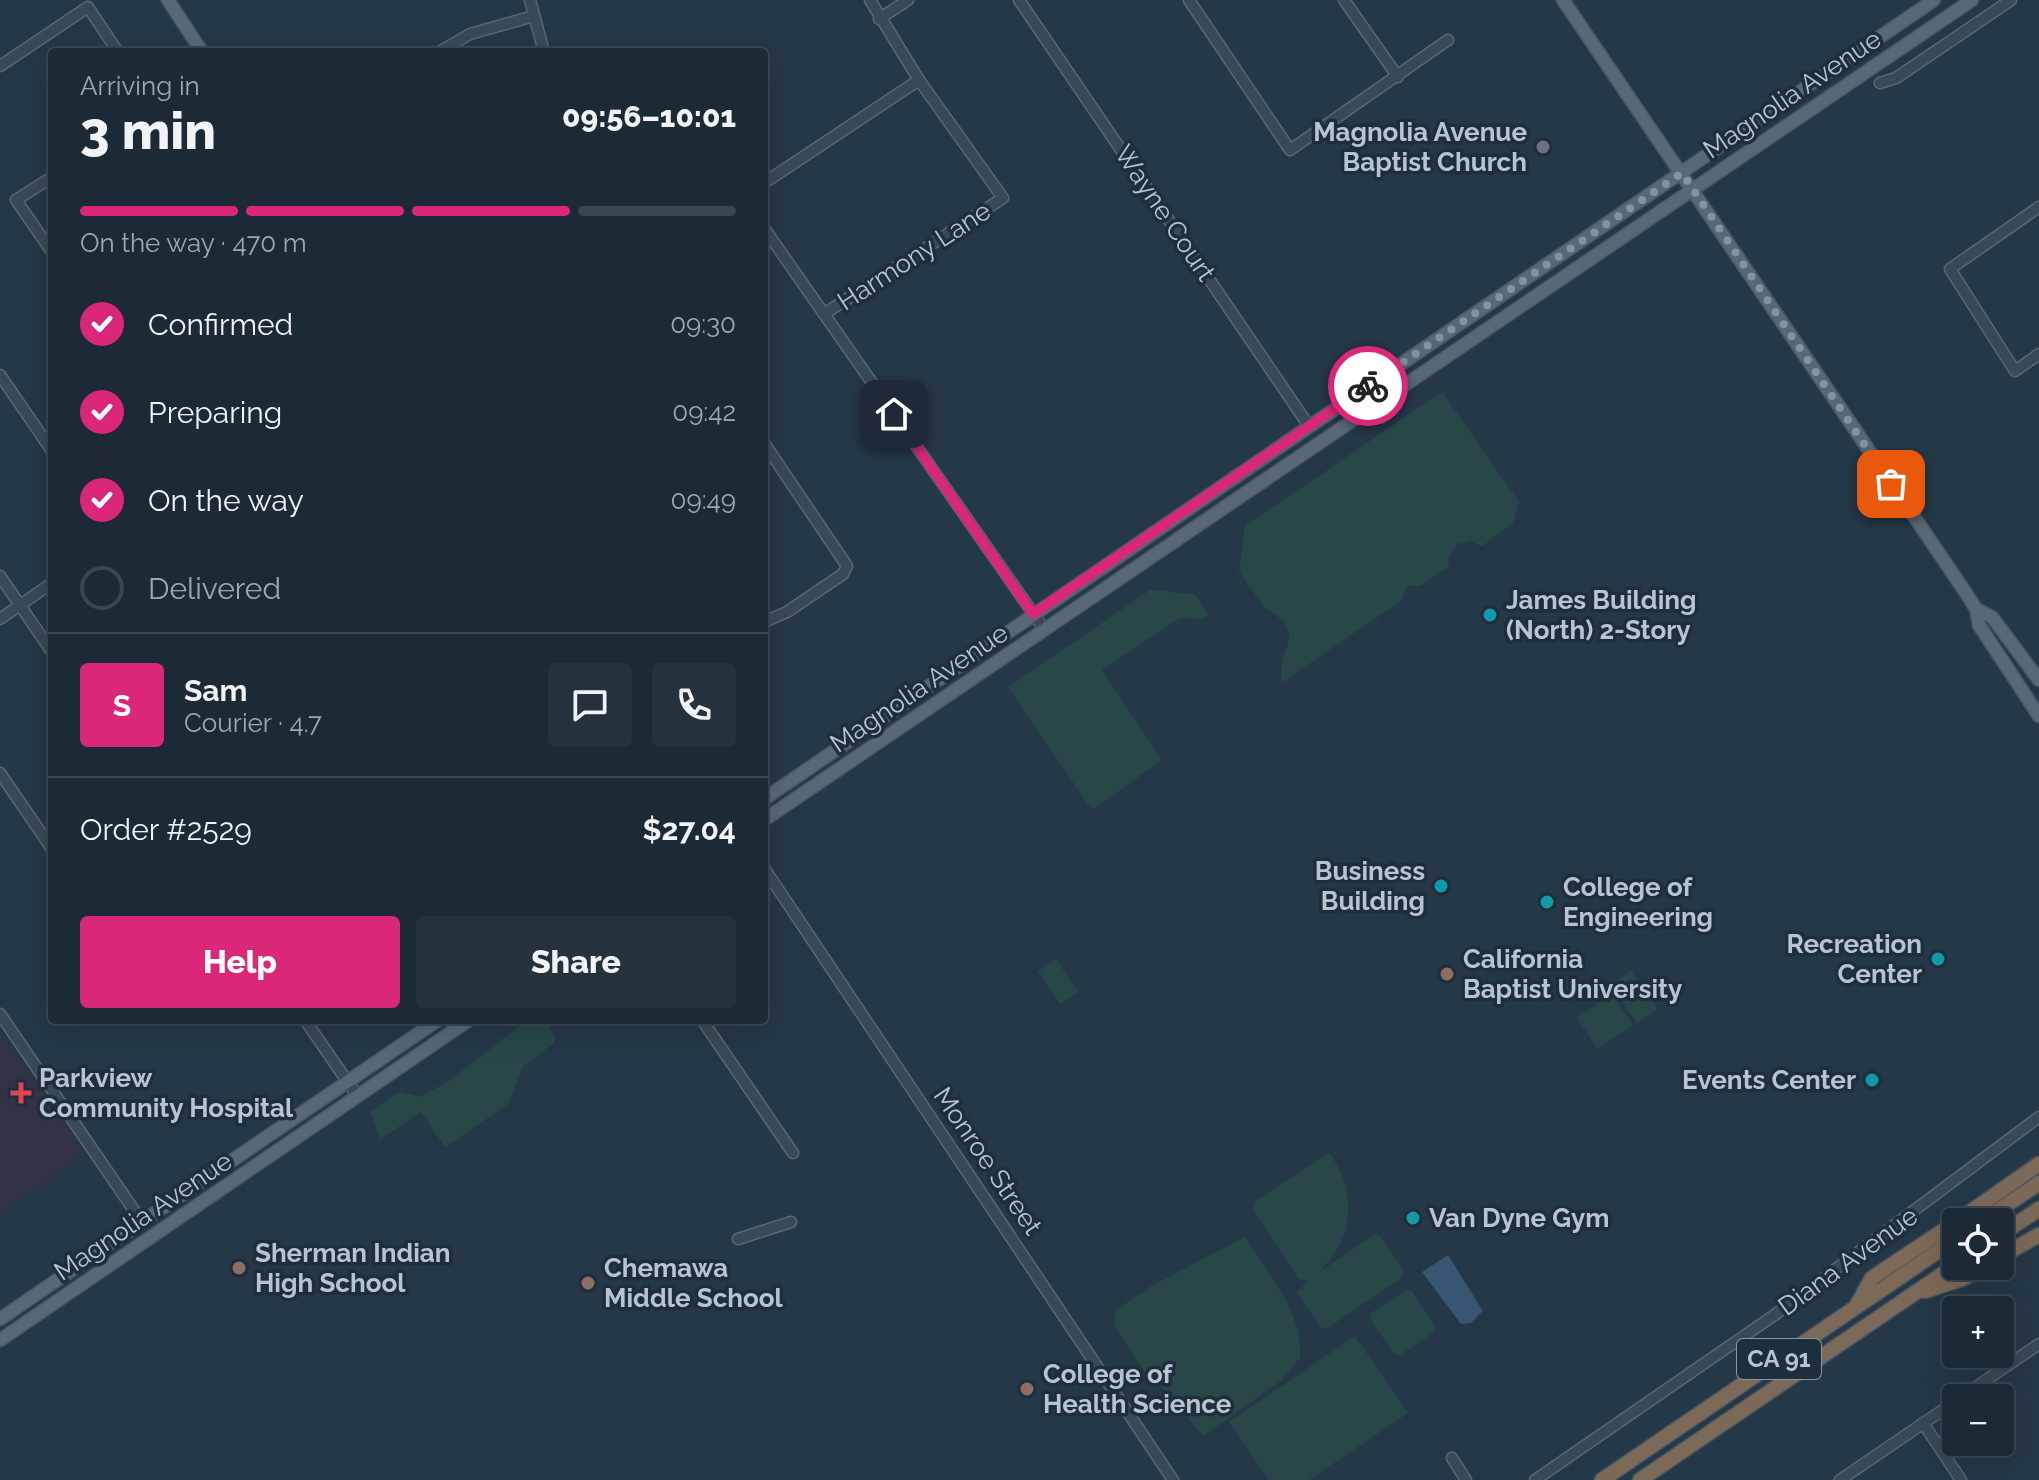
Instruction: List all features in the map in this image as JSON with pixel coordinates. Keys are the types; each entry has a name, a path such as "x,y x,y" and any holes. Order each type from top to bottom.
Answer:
{"highway":[{"path":"1976,1208 2039,1164"},
{"path":"2002,1208 2039,1183"},
{"path":"2014,1226 2039,1209"},
{"path":"1856,1307 1872,1278 1942,1231"},
{"path":"2014,1249 2039,1235"},
{"name":"CA 91","path":"1602,1480 1942,1249"},
{"name":"CA 91","path":"1640,1480 1942,1274"},
{"path":"1910,1296 1959,1280"}],"main road":[{"path":"168,0 199,48"},
{"path":"1563,0 1976,609 1979,625 2039,716"},
{"name":"Magnolia Avenue","path":"768,796 1934,0"},
{"name":"Magnolia Avenue","path":"768,817 1972,0"},
{"path":"1309,426 1320,441"},
{"path":"1976,609 1992,617 2039,680"},
{"path":"1994,648 2016,649"},
{"name":"Magnolia Avenue","path":"0,1319 432,1024"},
{"name":"Magnolia Avenue","path":"0,1340 463,1024"},
{"path":"26,1301 35,1316"}],"street":[{"path":"530,0 543,48"},
{"path":"768,180 919,80 870,0"},
{"path":"879,19 908,0"},
{"name":"Wayne Court","path":"1019,0 1309,426"},
{"path":"1189,0 1290,150 1448,40"},
{"path":"1344,0 1398,77"},
{"path":"1880,83 1896,78 2011,0"},
{"path":"0,66 88,7 115,48"},
{"path":"446,48 470,34 534,16"},
{"name":"Harmony Lane","path":"824,314 1003,198 919,80"},
{"path":"48,180 16,200 48,246"},
{"path":"2039,207 1950,269 2015,371 2039,354"},
{"path":"768,234 1044,629"},
{"path":"0,375 48,445"},
{"path":"768,449 847,566 843,574 787,612 768,620"},
{"path":"0,576 48,646"},
{"path":"0,619 48,586"},
{"path":"0,773 48,843"},
{"name":"Monroe Street","path":"768,874 1173,1480"},
{"path":"0,1014 142,1222"},
{"path":"308,1024 358,1097"},
{"path":"705,1024 793,1153"},
{"name":"Diana Avenue","path":"1535,1480 1773,1316 2039,1117"},
{"path":"738,1239 791,1222"},
{"path":"1982,1384 2038,1347"},
{"path":"1840,1480 1942,1411"},
{"path":"1923,1423 1961,1480"},
{"path":"1452,1458 1466,1480"}],"shaded area":[{"name":"Parkview Community Hospital","path":"0,1032 84,1153 0,1214"},
{"path":"1448,1255 1483,1311 1471,1323 1461,1324 1422,1272"}],"green space":[{"path":"1442,392 1519,502 1513,523 1482,546 1471,541 1458,544 1448,558 1449,567 1420,586 1411,585 1405,589 1401,601 1281,683 1282,661 1290,637 1285,622 1263,606 1239,571 1245,526"},
{"path":"1150,590 1194,594 1209,615 1200,619 1180,618 1102,670 1162,760 1092,810 1008,687"},
{"path":"1056,959 1078,992 1060,1004 1038,971"},
{"path":"1631,971 1658,1009 1637,1023 1610,985"},
{"path":"1612,994 1633,1025 1598,1049 1577,1018"},
{"path":"522,1024 548,1024 555,1038 553,1044 523,1066 508,1104 445,1147 421,1112 380,1139 371,1112 398,1092 420,1097 449,1081"},
{"path":"1329,1153 1345,1184 1348,1216 1339,1246 1318,1273 1374,1235 1380,1236 1404,1270 1403,1277 1326,1329 1321,1328 1297,1293 1308,1280 1299,1279 1253,1209 1255,1201"},
{"path":"1245,1237 1290,1310 1300,1342 1300,1358 1282,1380 1203,1436 1154,1378 1151,1381 1114,1325 1116,1310 1151,1286"},
{"path":"1406,1290 1412,1291 1435,1326 1434,1332 1400,1355 1394,1354 1370,1319 1371,1313"},
{"path":"1355,1336 1408,1413 1309,1480 1269,1480 1229,1422"}],"way so far":[{"path":"1368,386 1682,173 1891,484"}],"place":[{"name":"Magnolia Avenue Baptist Church","path":"1543,147"},
{"name":"James Building (North) 2-Story","path":"1490,615"},
{"name":"Business Building","path":"1441,886"},
{"name":"College of Engineering","path":"1547,902"},
{"name":"Recreation Center","path":"1938,959"},
{"name":"California Baptist University","path":"1447,974"},
{"name":"Events Center","path":"1872,1080"},
{"name":"Parkview Community Hospital","path":"21,1093"},
{"name":"Van Dyne Gym","path":"1413,1218"},
{"name":"Sherman Indian High School","path":"239,1268"},
{"name":"Chemawa Middle School","path":"588,1283"},
{"name":"College of Health Science","path":"1027,1389"}],"route":[{"path":"894,414 1033,614 1368,386"}]}
